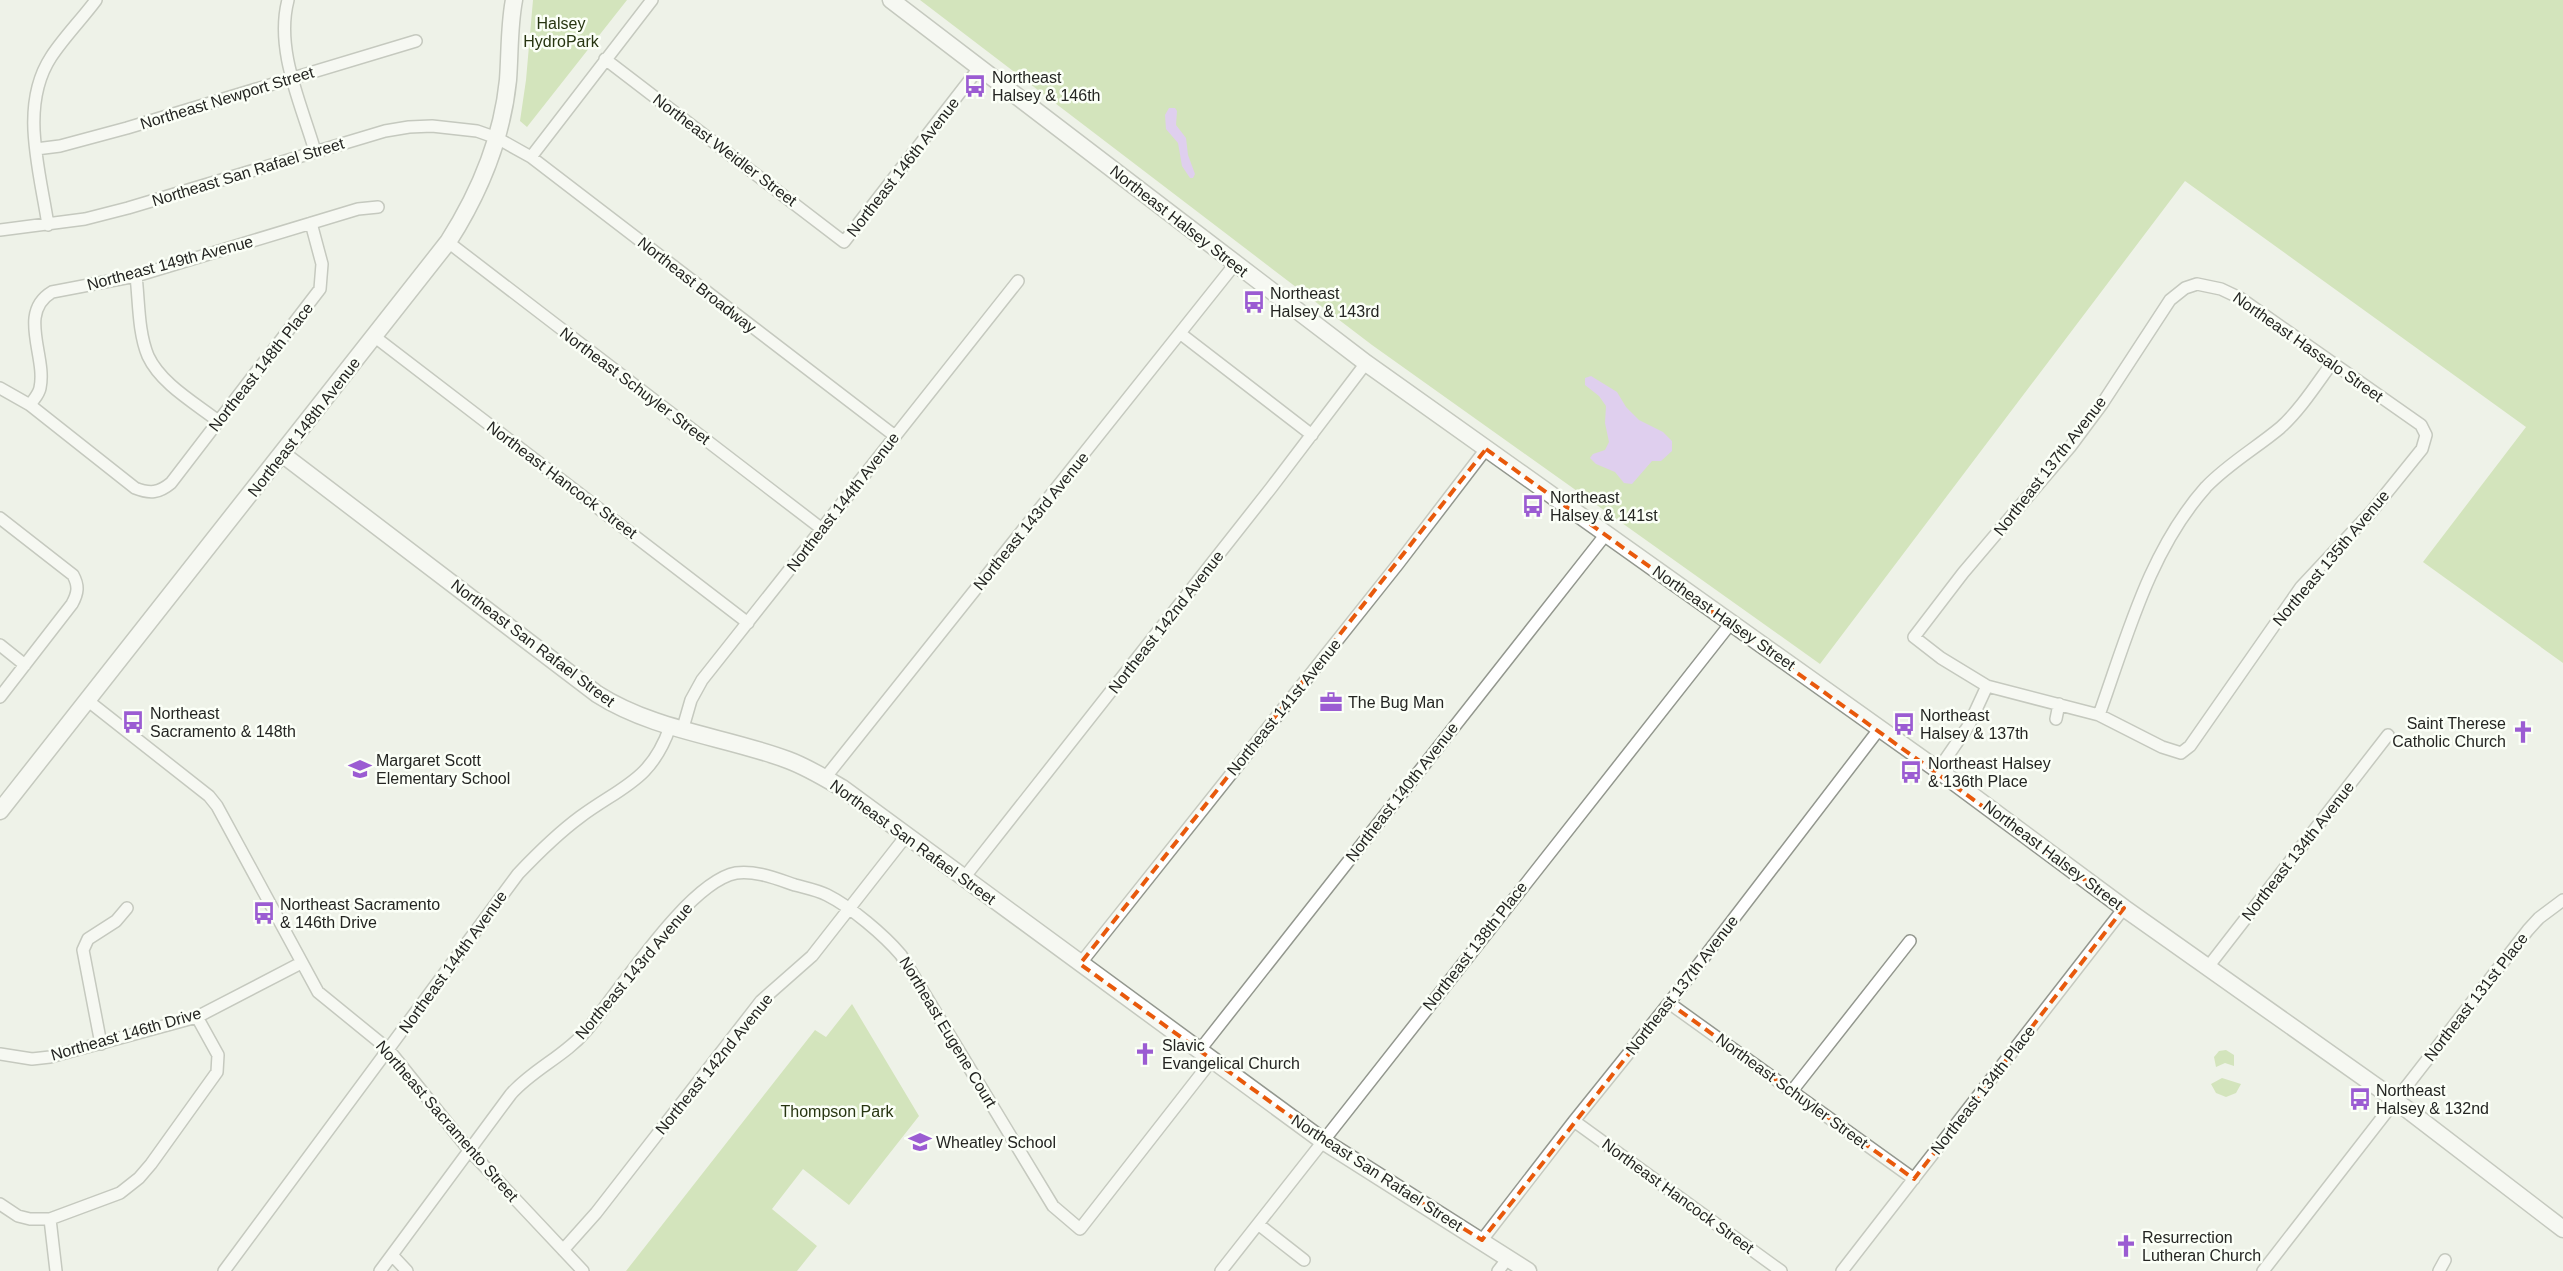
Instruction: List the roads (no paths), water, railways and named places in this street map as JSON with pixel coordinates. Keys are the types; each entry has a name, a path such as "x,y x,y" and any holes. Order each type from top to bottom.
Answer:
{"main road":[{"name":"Northeast 148th Avenue","path":"0,811 448,242 480,186 497,138 508,80 514,0"},
{"name":"Northeast Halsey Street","path":"891,0 1366,363 1880,728 2124,908 2395,1100 2563,1229"},
{"name":"Northeast San Rafael Street","path":"282,454 587,687 619,707 676,729 775,756 825,778 854,796 964,879 1323,1141 1376,1176 1482,1240 1528,1271"}],"street":[{"path":"48,225 33,116 37,92 51,57 96,0"},
{"path":"288,0 283,18 285,44 315,151"},
{"path":"531,157 652,0"},
{"name":"Northeast Newport Street","path":"36,148 60,146 128,128 416,41"},
{"name":"Northeast Weidler Street","path":"606,59 844,242"},
{"name":"Northeast 146th Avenue","path":"844,242 979,68"},
{"name":"Northeast San Rafael Street","path":"0,230 48,225 128,208 385,130 408,127 453,128 477,131 497,138"},
{"name":"Northeast Broadway","path":"497,138 531,157 895,436"},
{"name":"Northeast 149th Avenue","path":"30,404 40,388 35,311 43,298 52,292 136,276 358,209 378,207"},
{"name":"Northeast 148th Place","path":"30,404 136,488 155,493 171,483 320,289 322,264 311,223"},
{"name":"Northeast Schuyler Street","path":"448,242 822,529"},
{"name":"Northeast 143rd Avenue","path":"825,778 1235,264"},
{"path":"136,276 144,340 153,365 169,382 218,421"},
{"name":"Northeast 144th Avenue","path":"224,1271 518,874 573,823 646,771 676,729 697,688 1018,281"},
{"name":"Northeast Hassalo Street","path":"2180,292 2197,284 2221,289 2240,298 2416,422 2426,435"},
{"name":"Northeast 137th Avenue","path":"1986,686 1941,658 1914,637 1963,572 2070,447 2102,404 2170,300 2180,292"},
{"path":"1181,334 1312,435"},
{"name":"Northeast Hancock Street","path":"375,336 748,623"},
{"name":"Northeast 142nd Avenue","path":"964,879 1312,435 1366,363"},
{"path":"1938,770 1969,725 1986,686 2099,715 2142,594 2174,532 2207,487 2225,469 2280,427 2332,363"},
{"path":"0,388 30,404"},
{"name":"Northeast 135th Avenue","path":"2099,715 2162,747 2181,753 2190,746 2301,587 2372,511 2422,449 2426,435"},
{"name":"Northeast 141st Avenue","path":"1080,964 1398,564 1486,449"},
{"path":"0,518 73,575 78,583 78,594 72,604 0,697"},
{"name":"Northeast 140th Avenue","path":"1199,1051 1606,534"},
{"name":"Northeast 138th Place","path":"1220,1271 1731,623"},
{"path":"0,645 25,665"},
{"name":"Northeast Sacramento Street","path":"87,700 209,796 217,806 318,992 388,1050 469,1150 583,1271"},
{"path":"2056,719 2059,704"},
{"name":"Northeast 137th Avenue","path":"1482,1240 1574,1121 1670,1003 1880,728"},
{"name":"Northeast 134th Avenue","path":"2208,967 2388,736"},
{"name":"Northeast 142nd Avenue","path":"564,1250 596,1213 762,1001 812,956 906,836"},
{"name":"Northeast 143rd Avenue","path":"380,1271 519,1084 581,1037 682,911 718,879 734,874 748,873"},
{"name":"Northeast Eugene Court","path":"748,873 777,879 826,895 849,910 901,955 1053,1206 1080,1229 1212,1060"},
{"name":"Northeast 131st Place","path":"2263,1271 2528,930 2546,912 2563,900"},
{"path":"101,1044 83,950 88,939 116,921 127,908"},
{"name":"Northeast 134th Place","path":"1842,1271 2124,908"},
{"path":"1792,1091 1910,941"},
{"name":"Northeast 146th Drive","path":"0,1054 25,1058 50,1057 196,1017 301,962"},
{"name":"Northeast Schuyler Street","path":"1670,1003 1914,1179"},
{"path":"0,1204 18,1216 30,1219 50,1219 104,1201 131,1185 151,1164 218,1072 218,1055 196,1017"},
{"name":"Northeast Hancock Street","path":"1574,1121 1781,1271"},
{"path":"50,1219 56,1271"},
{"path":"1258,1224 1304,1260"},
{"path":"392,1255 407,1271"},
{"path":"1498,1271 1508,1258"},
{"path":"2439,1271 2445,1260"}],"place":[{"name":"Northeast Halsey & 146th","path":"975,86"},
{"name":"Northeast Halsey & 143rd","path":"1254,302"},
{"name":"Northeast Halsey & 141st","path":"1533,506"},
{"name":"The Bug Man","path":"1331,702"},
{"name":"Northeast Sacramento & 148th","path":"133,722"},
{"name":"Northeast Halsey & 137th","path":"1904,724"},
{"name":"Saint Therese Catholic Church","path":"2523,732"},
{"name":"Margaret Scott Elementary School","path":"360,769"},
{"name":"Northeast Halsey & 136th Place","path":"1911,772"},
{"name":"Northeast Sacramento & 146th Drive","path":"264,913"},
{"name":"Slavic Evangelical Church","path":"1145,1054"},
{"name":"Northeast Halsey & 132nd","path":"2360,1099"},
{"name":"Wheatley School","path":"920,1142"},
{"name":"Resurrection Lutheran Church","path":"2126,1246"}],"park label":[{"name":"Halsey HydroPark","path":"561,32"},
{"name":"Thompson Park","path":"837,1111"}]}
